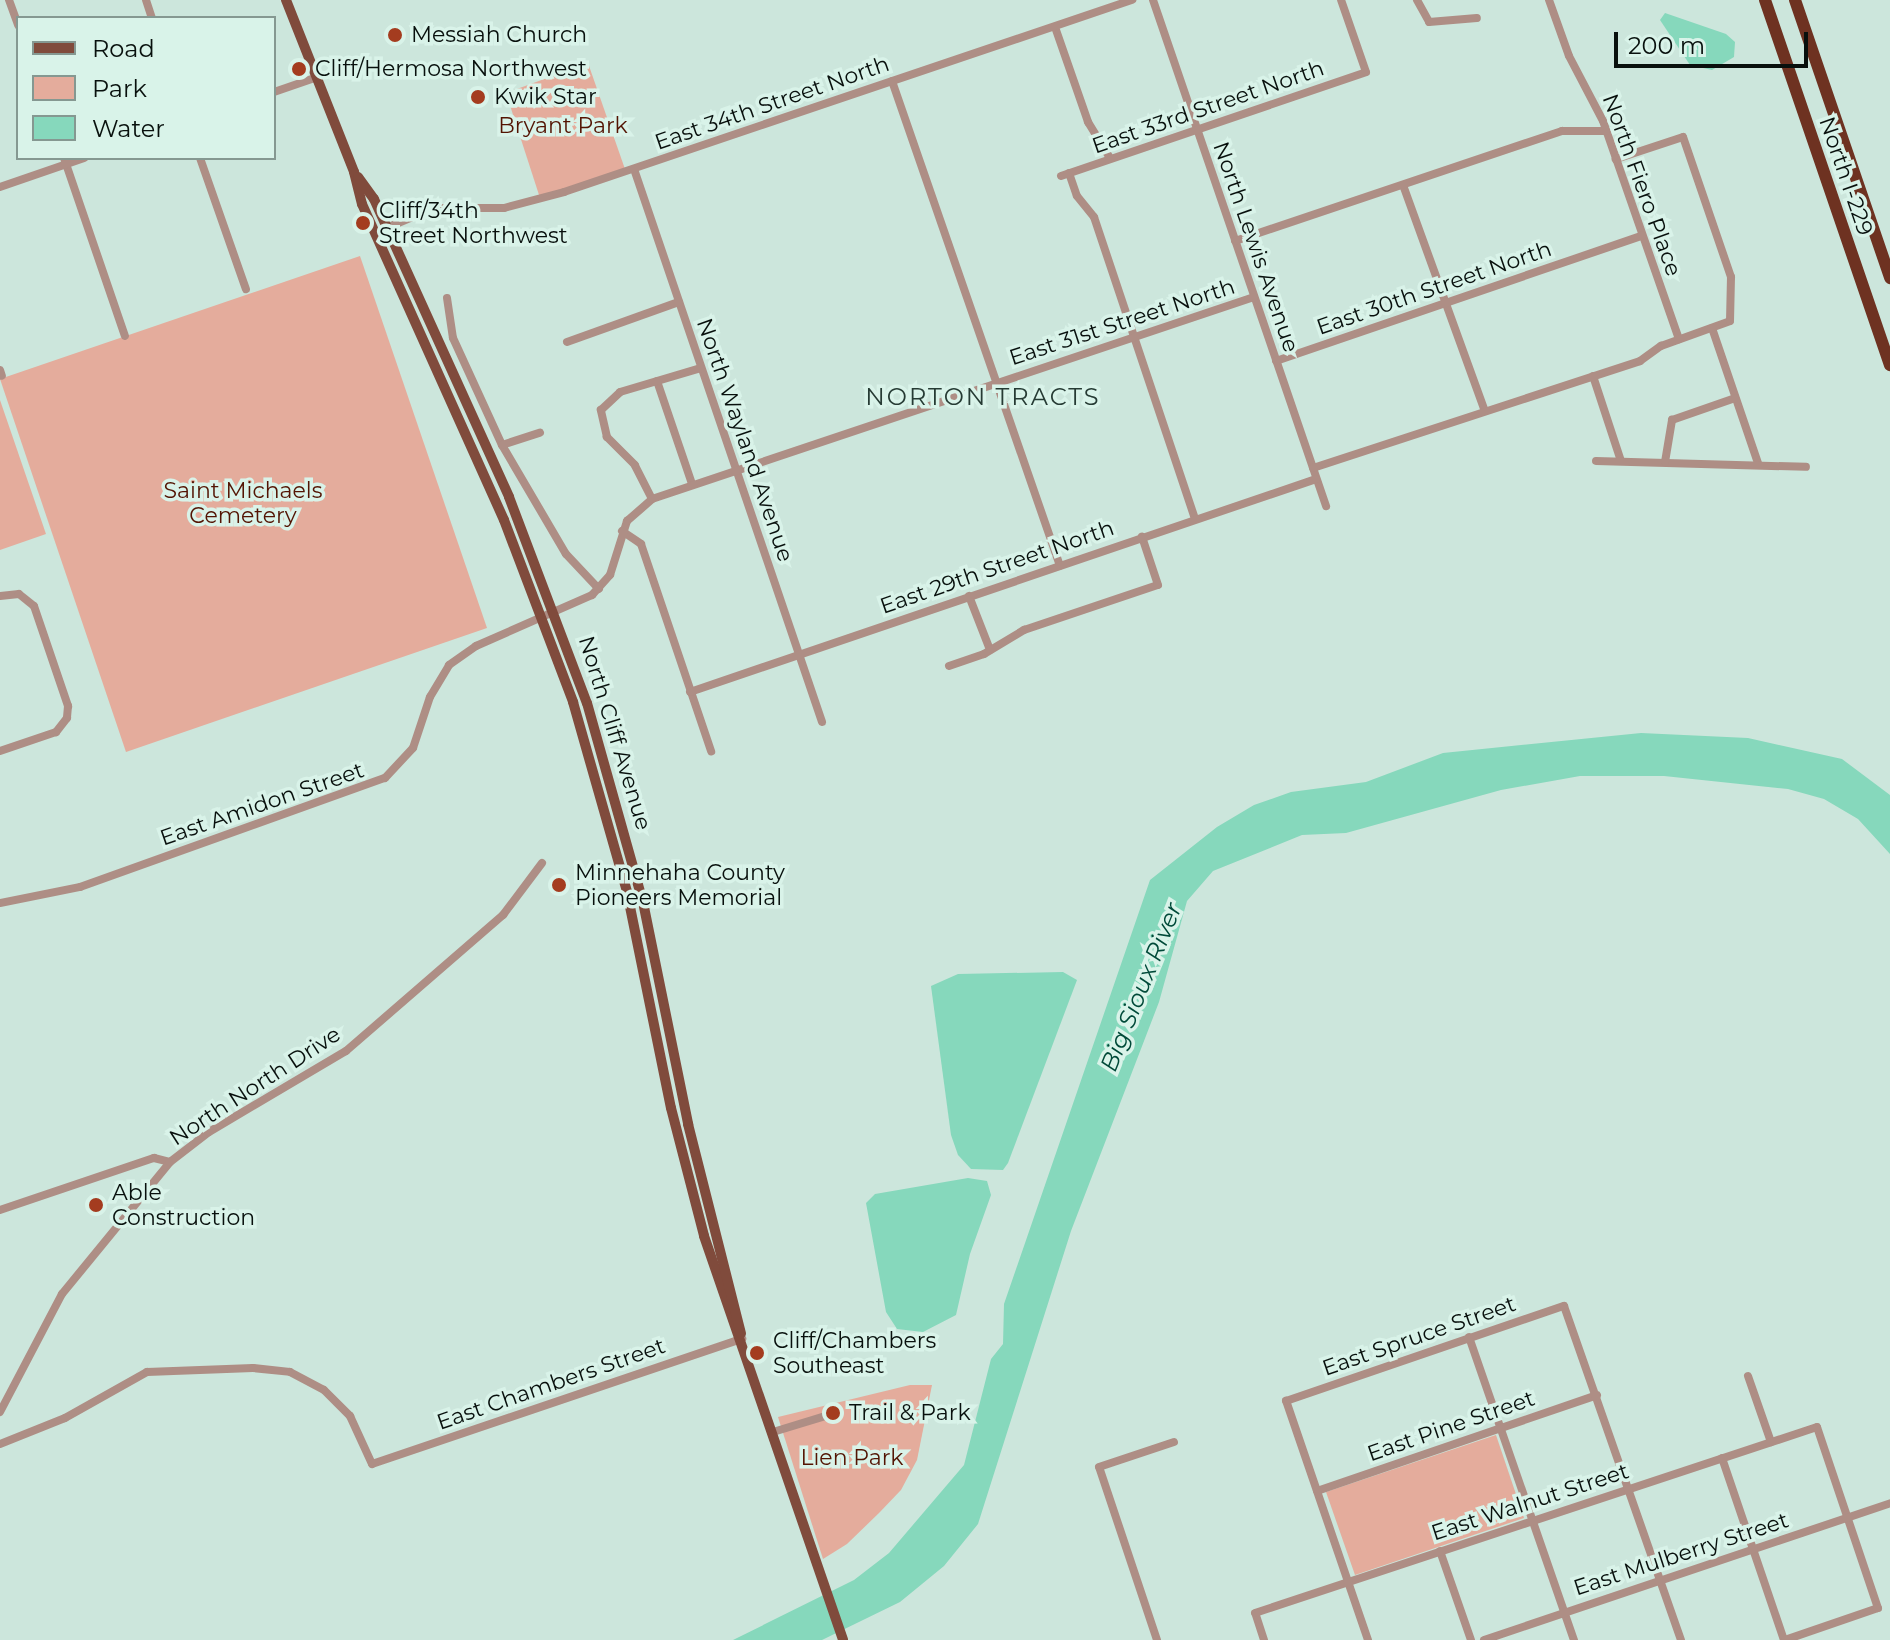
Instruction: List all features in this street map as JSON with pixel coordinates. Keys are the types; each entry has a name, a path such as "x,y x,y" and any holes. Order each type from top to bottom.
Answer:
{"highway":[{"name":"North I-229","path":"1765,0 1890,365"},
{"name":"North I-229","path":"1795,0 1890,278"}],"main road":[{"name":"North Cliff Avenue","path":"286,0 375,233 542,617 607,814 688,1179 727,1312 742,1339 843,1640"},
{"name":"North Cliff Avenue","path":"354,172 387,228 555,612 630,848 688,1124 738,1308 742,1339"}],"street":[{"path":"9,0 16,19"},
{"name":"East 34th Street North","path":"375,233 434,208 504,208 634,169 1055,27 1117,2 1132,0"},
{"name":"North Lewis Avenue","path":"1153,0 1326,506"},
{"name":"East 33rd Street North","path":"1134,337 1094,217 1065,175 1366,72 1341,0"},
{"path":"1417,0 1429,22 1477,18"},
{"name":"North Fiero Place","path":"1549,0 1606,131 1679,339"},
{"path":"1055,27 1088,122 1110,158"},
{"path":"276,91 315,78"},
{"path":"892,81 1060,566"},
{"name":"East 31st Street North","path":"1235,241 1562,131 1606,131"},
{"path":"1313,468 1647,357 1679,339 1730,321 1731,277 1683,137 1616,159"},
{"path":"201,160 246,289"},
{"path":"0,187 65,161 125,336"},
{"name":"North Wayland Avenue","path":"634,169 822,722"},
{"path":"1403,185 1485,411"},
{"name":"East 30th Street North","path":"1276,361 1642,236"},
{"name":"East 31st Street North","path":"599,589 610,575 622,531 652,499 1254,297"},
{"path":"447,298 453,338 502,445 566,554 599,589 555,612"},
{"path":"567,342 679,302"},
{"path":"1712,328 1758,463"},
{"path":"1134,337 1195,518"},
{"path":"652,499 635,465 607,437 600,419 604,404 620,392 701,368"},
{"path":"1593,376 1621,461"},
{"path":"657,381 692,484"},
{"path":"1665,462 1672,420 1735,398"},
{"path":"502,445 540,433"},
{"path":"1596,461 1758,463 1806,467"},
{"name":"East 29th Street North","path":"690,692 1316,479"},
{"path":"622,531 641,544 711,751"},
{"path":"949,666 990,650 1024,630 1158,585 1142,537"},
{"path":"0,596 19,594 34,606 68,706 67,718 56,732 0,751"},
{"path":"969,596 990,650"},
{"name":"East Amidon Street","path":"0,903 80,887 377,782 409,755 435,685 449,665 476,646 555,612"},
{"name":"North North Drive","path":"0,1412 62,1294 170,1162 209,1132 346,1051 503,915 542,863"},
{"path":"0,1210 154,1158 170,1162"},
{"name":"East Spruce Street","path":"1317,1491 1286,1401 1469,1337 1564,1306 1597,1395"},
{"path":"1469,1337 1574,1640"},
{"name":"East Chambers Street","path":"0,1444 65,1418 147,1372 253,1368 290,1372 324,1390 350,1416 372,1464 742,1339"},
{"path":"1748,1376 1771,1442"},
{"path":"1597,1395 1681,1640"},
{"name":"East Pine Street","path":"1317,1491 1597,1395"},
{"path":"773,1432 839,1412"},
{"name":"East Walnut Street","path":"1264,1640 1255,1613 1817,1427 1847,1517"},
{"path":"1157,1640 1099,1467 1174,1442"},
{"path":"1722,1458 1784,1640 1878,1608 1847,1517"},
{"path":"1317,1491 1368,1640"},
{"name":"East Mulberry Street","path":"1484,1640 1890,1503"},
{"path":"1440,1551 1471,1640"}],"green space":[{"name":"Bryant Park","path":"588,63 626,172 540,198 506,93"},
{"name":"Saint Michaels Cemetery","path":"360,256 487,628 126,752 0,379"},
{"path":"0,400 46,534 0,550"},
{"name":"Lien Park","path":"910,1385 932,1385 917,1460 901,1490 847,1544 823,1559 778,1417"},
{"path":"1496,1435 1524,1518 1355,1575 1326,1492"}],"water":[{"path":"1665,13 1726,34 1735,42 1734,57 1712,70 1690,65 1660,20"},
{"name":"Big Sioux River","path":"1641,733 1748,738 1842,759 1890,795 1890,854 1858,819 1824,799 1788,789 1664,776 1580,776 1501,790 1346,833 1302,835 1213,871 1187,901 1159,1002 1071,1231 978,1524 944,1566 900,1602 822,1640 733,1640 854,1580 889,1553 964,1465 991,1359 1003,1344 1004,1304 1150,880 1217,827 1254,805 1291,792 1366,782 1443,753"},
{"path":"1063,972 1077,980 1008,1163 1003,1170 971,1169 958,1155 951,1135 931,986 958,974"},
{"path":"968,1178 987,1181 991,1195 970,1254 956,1315 923,1332 897,1329 886,1312 866,1203 875,1194"}],"place":[{"name":"Messiah Church","path":"395,35"},
{"name":"Cliff/Hermosa Northwest","path":"299,69"},
{"name":"Kwik Star","path":"478,97"},
{"name":"Cliff/34th Street Northwest","path":"363,223"},
{"name":"Minnehaha County Pioneers Memorial","path":"559,885"},
{"name":"Able Construction","path":"96,1205"},
{"name":"Cliff/Chambers Southeast","path":"757,1353"},
{"name":"Trail & Park","path":"833,1413"}],"district":[{"name":"NORTON TRACTS","path":"983,397"}]}
